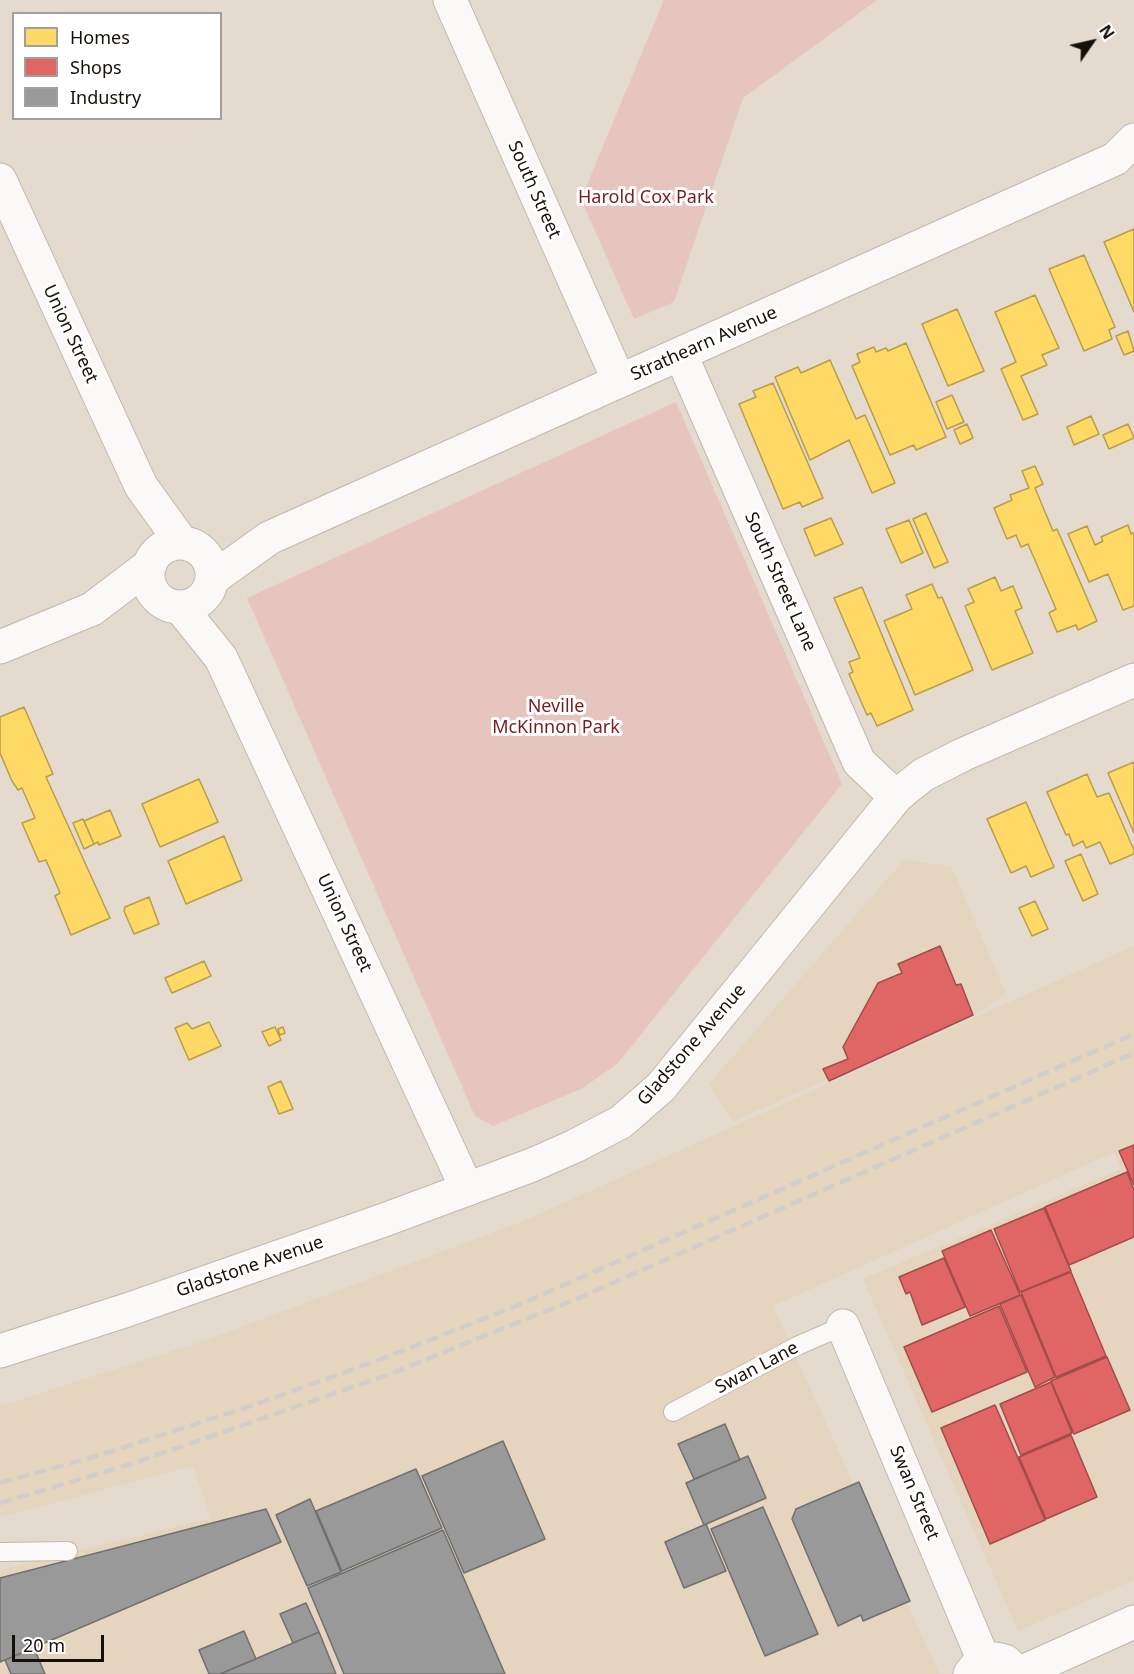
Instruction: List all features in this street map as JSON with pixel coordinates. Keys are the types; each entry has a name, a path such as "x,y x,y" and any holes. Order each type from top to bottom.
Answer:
{"street":[{"name":"South Street","path":"450,0 619,381"},
{"name":"Strathearn Avenue","path":"210,584 269,538 1114,159 1134,140"},
{"name":"Union Street","path":"0,180 141,486 190,545"},
{"name":"South Street Lane","path":"681,355 859,762 896,797"},
{"name":"Union Street","path":"141,486 151,563"},
{"name":"Strathearn Avenue","path":"190,545 269,538"},
{"path":"0,647 92,609 151,563 168,545 190,545 209,561 210,584 195,603 92,609"},
{"path":"151,563 150,585 158,598 172,605"},
{"name":"Union Street","path":"210,584 221,658 466,1190"},
{"name":"Union Street","path":"172,605 221,658"},
{"name":"Gladstone Avenue","path":"0,1351 127,1310 466,1190 583,1143 621,1122 642,1106 678,1067 896,797 923,775 942,765 1134,680"},
{"name":"Swan Street","path":"843,1326 977,1667"},
{"path":"977,1667 1005,1661 1018,1674 1134,1622"}],"lane":[{"name":"Swan Lane","path":"673,1412 797,1346 843,1326"},
{"path":"0,1552 68,1551"}],"shaded area":[{"path":"904,860 951,866 1006,994 973,1015 733,1121 709,1084"},
{"path":"1134,946 1134,1580 1018,1631 863,1279 1121,1169 1114,1152 773,1306 939,1674 0,1674 0,1570 211,1518 193,1466 0,1517 0,1406 207,1340 524,1221"}],"green space":[{"name":"Harold Cox Park","path":"664,0 877,0 743,98 674,302 634,319 581,199"},
{"name":"Neville McKinnon Park","path":"676,402 842,784 618,1063 583,1088 493,1126 475,1116 247,598"}],"building: Homes":[{"path":"1134,229 1134,312 1104,242"},
{"path":"1084,255 1115,327 1109,330 1112,339 1084,351 1049,269"},
{"path":"1035,295 1059,348 1042,355 1047,365 1021,376 1038,414 1023,420 1001,369 1016,362 995,312"},
{"path":"957,309 984,371 948,386 922,324"},
{"path":"1128,331 1134,351 1124,355 1116,336"},
{"path":"906,343 946,437 916,450 914,445 890,455 852,366 860,362 857,354 874,347 876,352 886,348 888,351"},
{"path":"830,360 856,419 865,415 895,483 872,493 849,440 810,460 775,377 798,367 801,373"},
{"path":"773,383 823,498 802,507 800,502 783,509 739,404 756,397 753,391"},
{"path":"952,395 964,422 947,429 936,402"},
{"path":"1091,416 1099,434 1074,445 1067,427"},
{"path":"967,424 973,438 960,444 954,430"},
{"path":"1128,424 1134,438 1109,449 1103,435"},
{"path":"1035,466 1043,484 1035,488 1053,531 1057,529 1097,621 1078,630 1076,625 1057,632 1049,613 1056,609 1028,544 1021,547 1016,535 1007,539 994,508 1012,500 1010,495 1029,488 1022,471"},
{"path":"926,513 948,562 934,568 913,519"},
{"path":"831,518 843,544 815,556 804,529"},
{"path":"909,520 923,553 901,563 886,529"},
{"path":"1128,525 1131,534 1134,532 1134,606 1123,610 1108,574 1089,582 1068,534 1087,526 1095,545 1103,541 1101,537"},
{"path":"995,577 1001,591 1013,586 1022,608 1015,611 1033,653 992,670 965,606 974,602 968,589"},
{"path":"932,584 938,598 942,597 973,670 915,695 884,621 912,609 906,595"},
{"path":"862,587 913,710 877,726 871,713 867,715 849,674 853,672 849,662 860,658 834,598"},
{"path":"24,707 53,774 46,777 110,918 71,935 55,896 60,893 46,860 39,862 22,823 35,818 22,788 18,790 12,781 0,753 0,717"},
{"path":"1134,762 1134,833 1108,773"},
{"path":"1087,774 1097,797 1109,793 1134,850 1134,854 1110,864 1100,842 1086,848 1083,841 1073,846 1047,792"},
{"path":"199,779 218,822 160,847 142,804"},
{"path":"1026,802 1054,867 1031,877 1026,866 1011,873 987,819"},
{"path":"110,810 121,836 99,845 98,842 94,844 84,821"},
{"path":"83,819 94,844 84,849 73,823"},
{"path":"224,836 242,880 186,904 168,861"},
{"path":"1081,854 1098,894 1083,901 1065,861"},
{"path":"149,897 159,924 134,934 124,911 125,907"},
{"path":"1035,901 1048,929 1032,936 1019,908"},
{"path":"204,961 211,976 172,993 165,978"},
{"path":"209,1022 221,1046 189,1060 175,1028 187,1023 192,1029"},
{"path":"275,1027 281,1040 269,1046 262,1032"},
{"path":"283,1027 285,1033 280,1035 278,1029"},
{"path":"281,1081 293,1109 279,1114 268,1087"}],"building: Shops":[{"path":"940,946 956,985 961,984 973,1015 829,1081 823,1069 848,1059 843,1047 878,983 902,973 898,964"},
{"path":"1134,1145 1134,1185 1119,1151"},
{"path":"1127,1172 1134,1190 1134,1237 1069,1265 1045,1207"},
{"path":"1044,1208 1071,1271 1020,1292 994,1229"},
{"path":"991,1230 1020,1295 970,1316 942,1251"},
{"path":"944,1258 965,1307 922,1325 910,1292 906,1294 899,1277"},
{"path":"1071,1272 1106,1356 1056,1377 1021,1292"},
{"path":"1021,1295 1055,1377 1035,1387 1000,1304"},
{"path":"999,1306 1027,1372 932,1412 904,1347"},
{"path":"1107,1357 1130,1410 1074,1434 1051,1381"},
{"path":"1051,1382 1072,1433 1021,1455 1000,1404"},
{"path":"995,1405 1045,1520 990,1544 941,1428"},
{"path":"1071,1435 1097,1497 1046,1519 1019,1457"}],"building: Industry":[{"path":"725,1424 740,1460 694,1479 678,1444"},
{"path":"503,1441 545,1539 464,1573 422,1476"},
{"path":"748,1456 766,1498 704,1525 686,1483"},
{"path":"416,1469 442,1528 342,1571 316,1511"},
{"path":"859,1482 910,1601 863,1621 861,1615 838,1626 792,1519 796,1509"},
{"path":"310,1499 341,1572 307,1586 276,1515"},
{"path":"763,1507 818,1634 765,1656 711,1529"},
{"path":"266,1509 281,1542 0,1662 0,1578"},
{"path":"706,1524 726,1571 684,1588 665,1542"},
{"path":"443,1530 505,1674 344,1674 308,1588"},
{"path":"306,1603 319,1632 293,1643 280,1614"},
{"path":"244,1631 256,1659 220,1674 209,1674 199,1650"},
{"path":"319,1632 336,1674 220,1674 293,1643"},
{"path":"34,1648 45,1674 11,1674 5,1660"}],"railway":[{"path":"0,1483 100,1455 248,1407 379,1360 514,1307 1134,1034"},
{"path":"0,1503 128,1465 390,1374 581,1297 1134,1053"}]}
